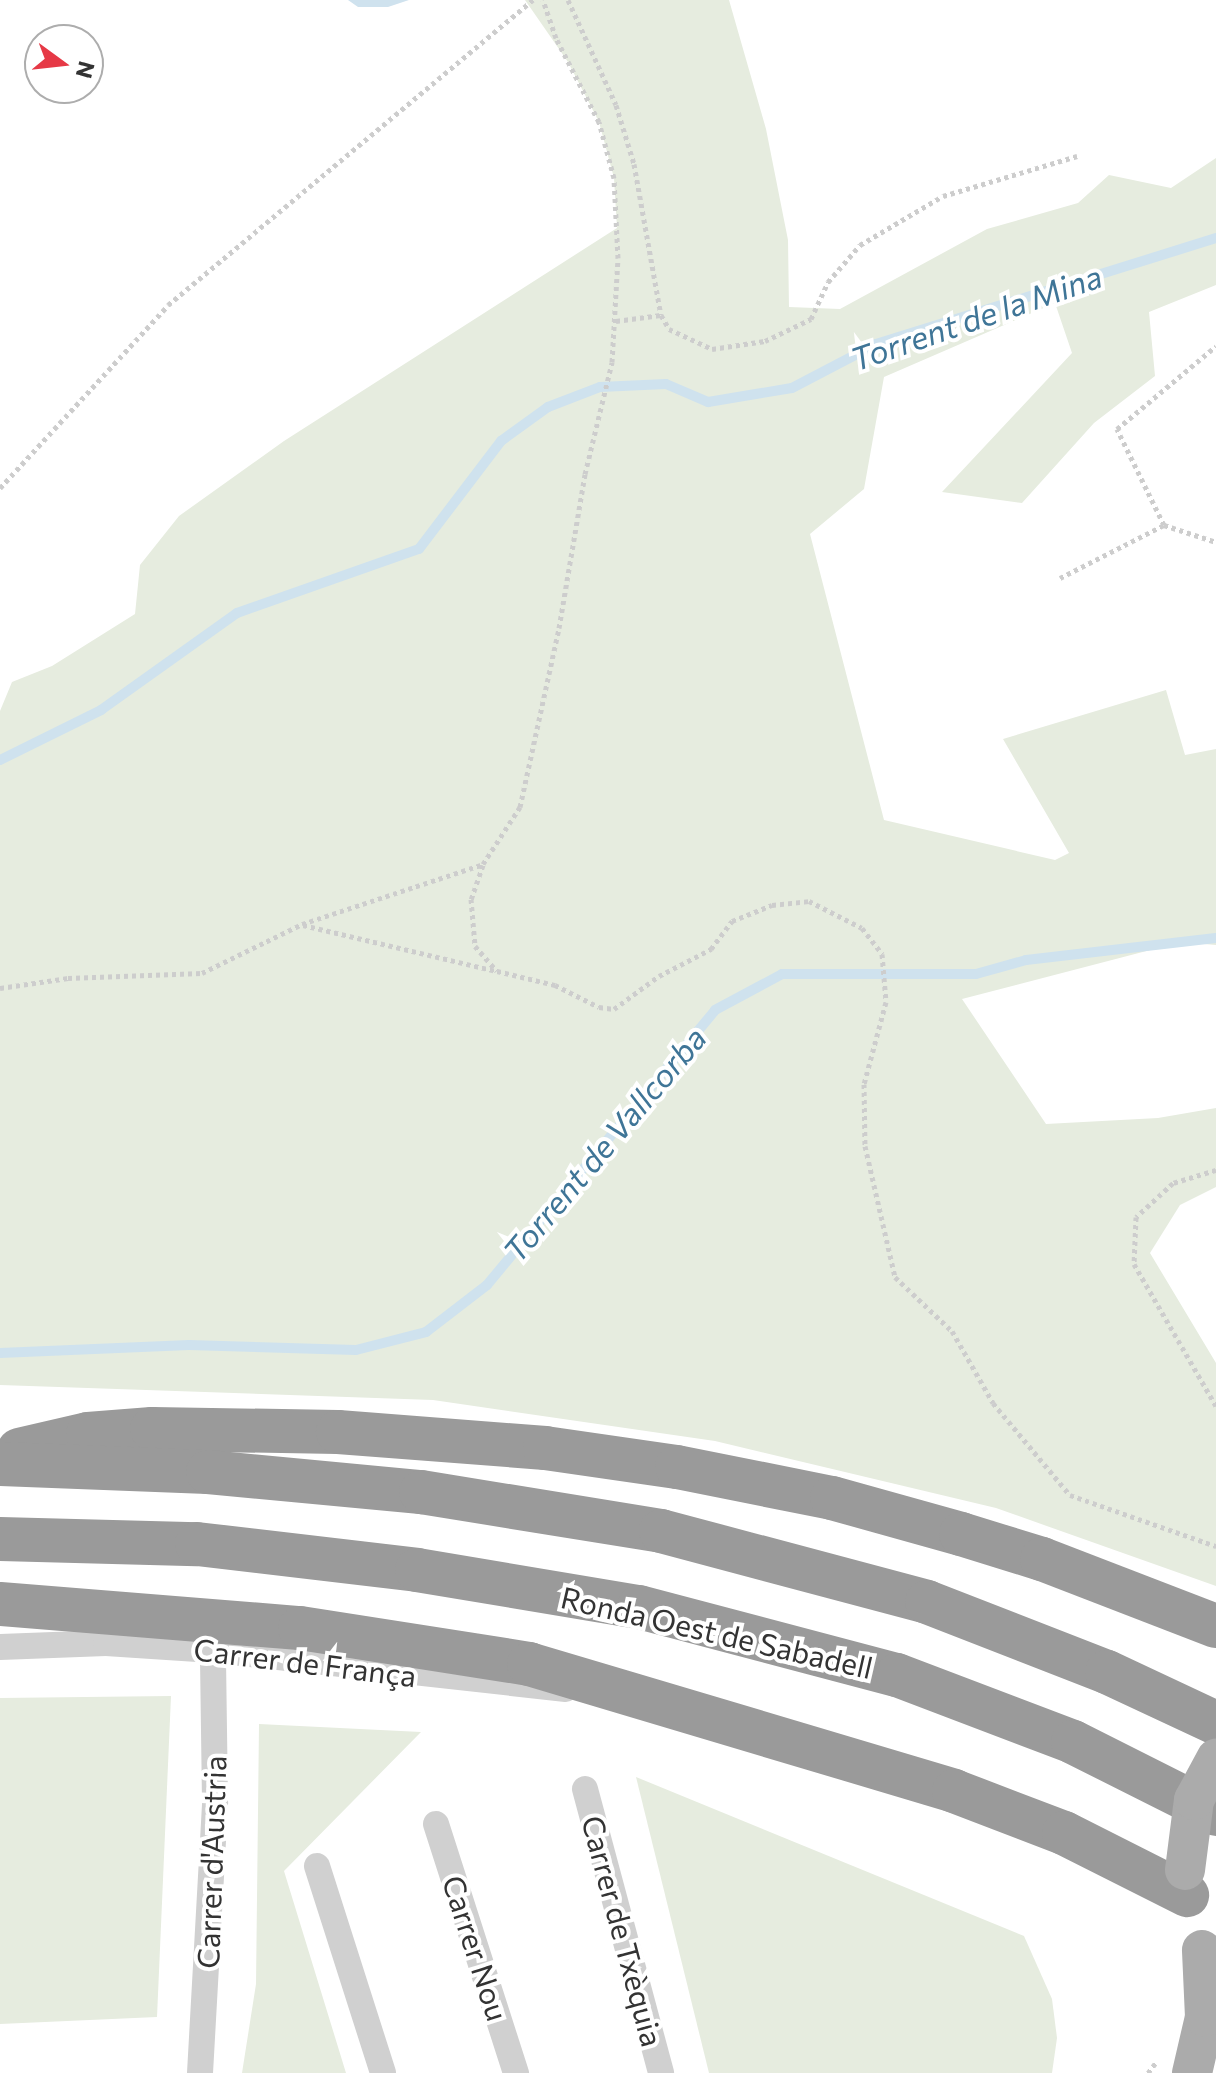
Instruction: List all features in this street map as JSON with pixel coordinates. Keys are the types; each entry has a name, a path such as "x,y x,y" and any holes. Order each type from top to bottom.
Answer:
{"highway":[{"path":"0,1454 88,1434 152,1429 338,1432 545,1448 747,1479 832,1498 1042,1559 1216,1626"},
{"path":"0,1464 208,1472 421,1492 661,1531 927,1602 1107,1672 1216,1723"},
{"name":"Ronda Oest de Sabadell","path":"0,1539 197,1544 417,1570 639,1607 897,1675 1073,1742 1216,1814"},
{"path":"0,1604 300,1628 529,1664 609,1691 767,1731 954,1791 1186,1883"}],"main road":[{"path":"1192,2073 1205,2017 1209,1961 1186,1883 1194,1800 1216,1759"}],"street":[{"name":"Carrer de França","path":"0,1647 106,1643 213,1650 522,1688 609,1691"},
{"name":"Carrer d'Austria","path":"200,2073 215,1802 213,1650"},
{"name":"Carrer de Txèquia","path":"585,1789 661,2073"},
{"name":"Carrer Nou","path":"436,1824 516,2073"},
{"path":"317,1866 383,2073"}],"path":[{"path":"0,488 168,305 533,0"},
{"path":"497,971 475,946 471,899 483,864 520,807 612,362 616,321 614,178 599,122 556,38 543,0"},
{"path":"568,0 616,105 634,164 661,315 669,329 712,349 765,341 811,319 828,282 860,245 943,196 1077,156"},
{"path":"616,321 661,315"},
{"path":"1164,525 1117,429 1216,346"},
{"path":"1060,578 1164,525 1216,542"},
{"path":"0,988 68,978 202,973 302,924 483,864"},
{"path":"302,924 555,985 599,1007 614,1009 659,976 711,949 732,921 772,905 809,901 862,928 882,954 886,1002 864,1084 865,1146 895,1277 952,1331 993,1403 1070,1495 1216,1546"},
{"path":"1216,1170 1173,1183 1136,1217 1134,1264 1216,1406"}],"shaded area":[{"path":"525,0 729,0 766,129 788,240 789,307 840,309 987,229 1078,203 1109,175 1171,188 1216,158 1216,285 1149,312 1155,376 1094,423 1022,503 942,492 1072,353 1055,303 884,377 864,489 810,534 884,820 1055,860 1069,853 1003,739 1166,690 1185,755 1216,749 1216,945 1181,942 962,999 1046,1124 1158,1118 1216,1108 1216,1187 1180,1205 1150,1253 1216,1363 1216,1586 996,1508 715,1441 433,1400 0,1385 0,711 12,682 52,666 135,614 140,565 179,516 284,441 617,228 614,178 599,122 568,62"},
{"path":"171,1696 157,2017 0,2024 0,1698"},
{"path":"259,1724 421,1732 284,1871 346,2073 242,2073 256,1984"},
{"path":"636,1777 1024,1936 1052,1999 1057,2038 1052,2073 709,2073"}],"water":[{"path":"348,0 409,0 388,7 358,7"}],"waterway":[{"name":"Torrent de la Mina","path":"0,760 101,710 237,613 419,549 501,441 548,407 600,387 666,384 708,402 792,388 876,344 1216,238"},
{"name":"Torrent de Vallcorba","path":"0,1353 189,1345 356,1350 426,1332 487,1285 715,1010 782,974 976,974 1026,960 1216,938"}]}
